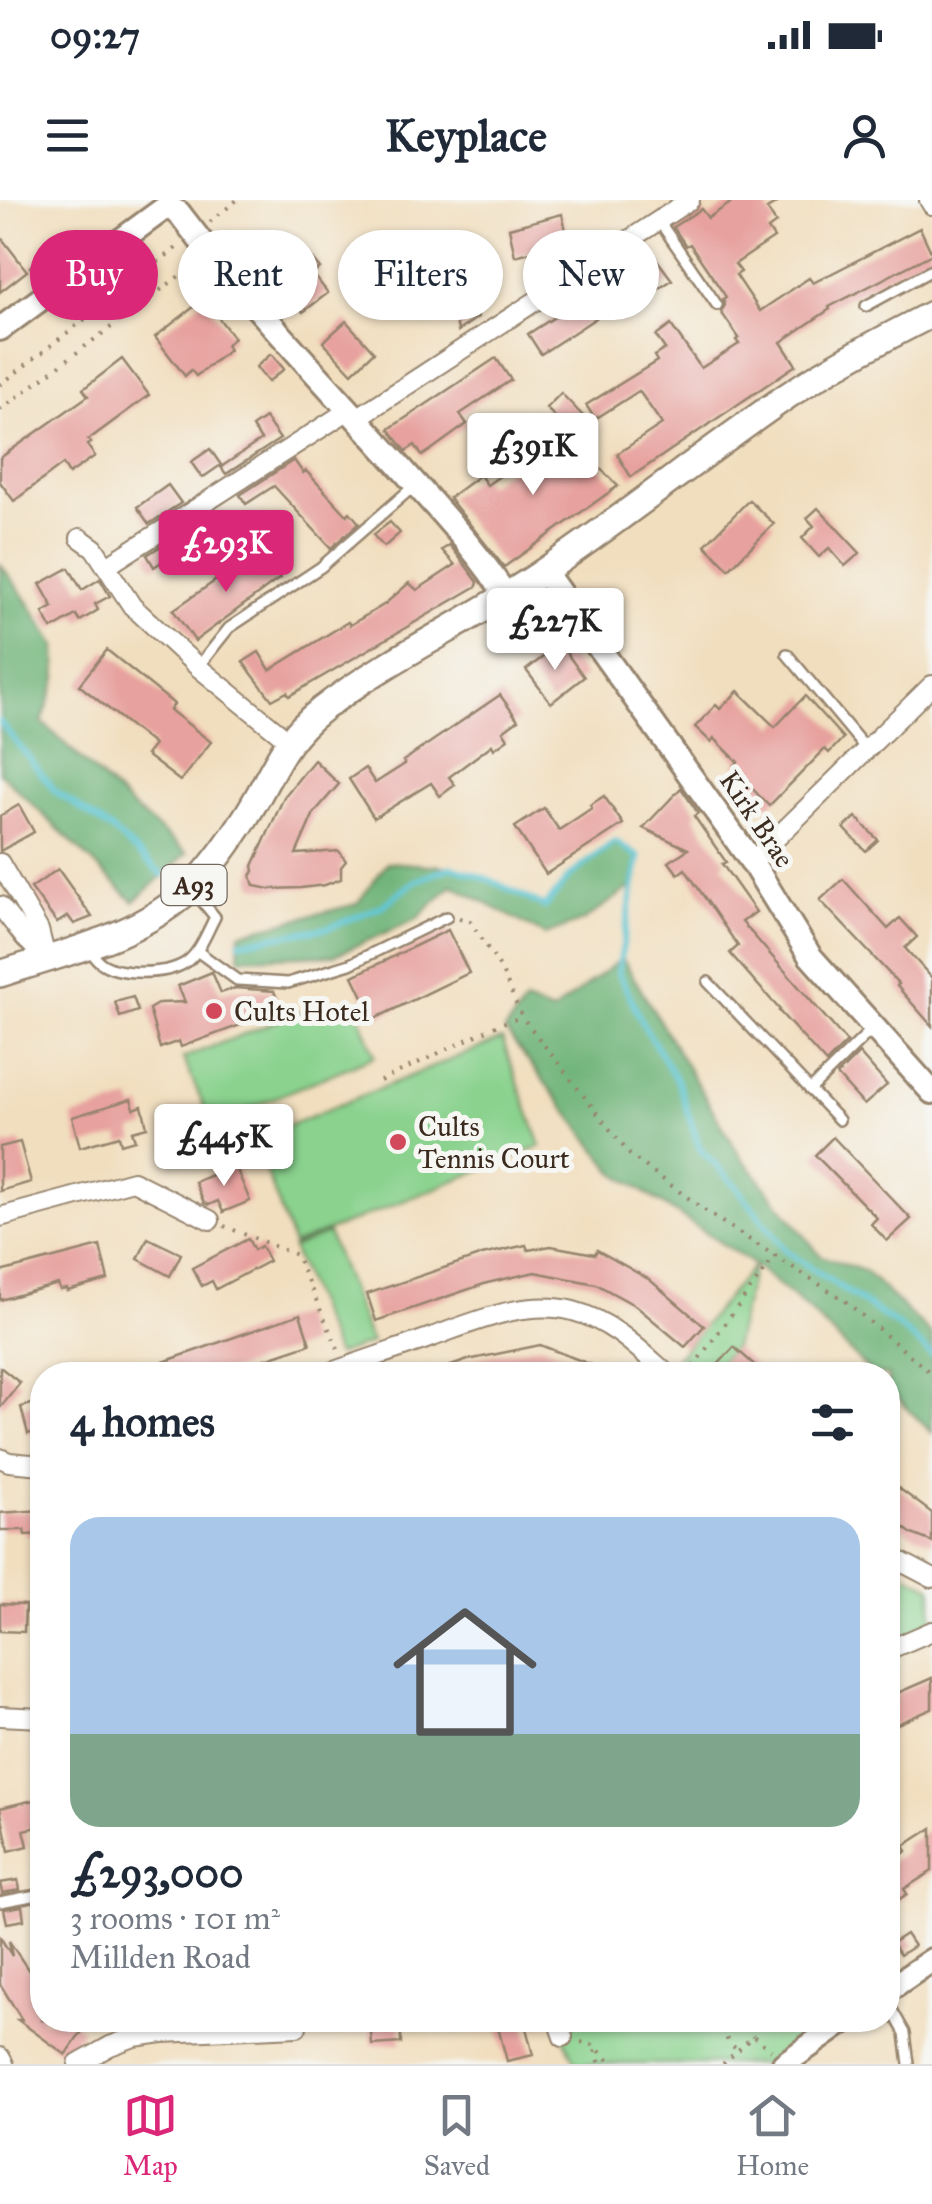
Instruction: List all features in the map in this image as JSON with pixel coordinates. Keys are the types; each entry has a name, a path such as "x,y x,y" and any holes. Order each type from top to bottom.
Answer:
{"main road":[{"name":"A93","path":"0,974 86,946 146,921 191,888 226,846 289,741 319,712 544,571 789,395 932,314"}],"street":[{"path":"107,566 690,200"},
{"path":"0,329 162,210 174,207 192,230"},
{"path":"268,320 416,484 506,596"},
{"path":"80,538 94,548 132,606 289,741"},
{"name":"Kirk Brae","path":"544,571 752,862 810,956 932,1092"},
{"path":"752,862 932,685"},
{"path":"0,863 39,930 46,958"},
{"path":"0,906 46,958"},
{"path":"0,1217 133,1182 210,1220"},
{"path":"360,1362 498,1314 540,1308 573,1311 603,1323 624,1336 647,1362"},
{"path":"0,1458 30,1464"},
{"path":"900,1561 932,1578"},
{"path":"900,1645 932,1632"},
{"path":"0,1716 30,1717"},
{"path":"900,1982 932,1960"},
{"path":"78,2064 134,2038 207,2032"},
{"path":"784,2064 829,2032"},
{"path":"0,2057 4,2064"}],"lane":[{"path":"659,221 717,305"},
{"path":"866,306 932,270"},
{"path":"198,666 228,628 321,567 416,484"},
{"path":"787,654 866,748"},
{"path":"86,946 110,967 142,973 165,971 185,963 197,951 215,916 191,888"},
{"path":"197,951 237,980 288,983 350,964 447,917"},
{"path":"708,982 840,1120"},
{"path":"810,1090 873,1028"},
{"path":"0,1902 30,1896"},
{"path":"900,2025 909,2064"}],"path":[{"path":"208,223 238,200"},
{"path":"0,385 178,246"},
{"path":"0,410 178,277"},
{"path":"447,917 470,921 501,970 522,1017 630,1156 714,1218 844,1300 932,1374"},
{"path":"380,1081 522,1017"},
{"path":"210,1220 296,1255 344,1362"},
{"path":"697,1362 775,1256"},
{"path":"568,2032 593,2045 613,2064"},
{"path":"725,2032 728,2042 738,2050"},
{"path":"748,2032 784,2064"},
{"path":"724,2064 753,2036"},
{"path":"593,2045 600,2064"}],"green space":[{"path":"0,564 56,646 57,679 42,722 187,853 134,902 0,773"},
{"path":"615,841 639,857 635,884 583,921 545,935 452,885 417,919 335,955 239,958 240,933 357,904 388,862 452,867 488,879 545,907 570,876"},
{"path":"622,958 739,1154 821,1256 865,1271 932,1335 932,1433 900,1401 900,1362 860,1362 809,1310 754,1265 614,1172 505,1031 525,1002 552,1012"},
{"path":"357,1008 375,1056 212,1124 183,1058 300,1012"},
{"name":"Cults Tennis Court","path":"502,1039 541,1146 293,1245 255,1139"},
{"path":"328,1233 371,1343 336,1355 292,1248"},
{"path":"754,1265 734,1347 720,1362 674,1361"},
{"path":"900,1571 932,1587 932,1625 900,1638"},
{"path":"561,2032 795,2032 806,2048 784,2064 577,2064"}],"building":[{"path":"735,200 782,200 767,209 776,223 768,229 774,238 735,264 741,272 736,275 760,311 809,278 813,283 920,228 932,254 829,307 781,342 796,365 631,477 617,454 662,424 639,391 595,419 586,405 657,361 654,356 665,349 656,336 671,325 701,368 739,344 721,312 726,297 690,244 686,246 673,227 701,209 708,218"},
{"path":"562,214 566,230 523,230 523,254 515,256 509,228"},
{"path":"0,236 27,271 0,292"},
{"path":"659,262 672,280 659,289"},
{"path":"318,280 328,293 318,301"},
{"path":"178,319 220,320 234,338 226,345 229,350 196,376 191,370 185,376 155,337"},
{"path":"456,320 474,320 458,331"},
{"path":"550,320 593,320 541,354 528,334"},
{"path":"346,321 374,352 352,373 323,342"},
{"path":"271,354 284,369 268,382 256,367"},
{"path":"496,358 511,380 460,414 467,424 431,450 422,456 415,445 406,451 389,429"},
{"path":"122,359 149,395 88,440 95,456 69,474 63,464 14,501 0,482 0,458 88,396 83,389"},
{"path":"561,393 583,416 569,431 546,408"},
{"path":"265,418 280,439 226,474 221,467 261,440 252,427"},
{"path":"563,431 618,486 504,567 449,498 480,475 487,485"},
{"path":"210,449 221,465 202,478 191,462"},
{"path":"294,460 303,473 306,471 359,523 331,548 274,486 246,504 240,495"},
{"path":"168,485 181,503 149,524 137,507"},
{"path":"749,500 774,524 729,569 705,545"},
{"path":"818,508 860,553 845,566 829,548 819,557 802,538 814,526 807,518"},
{"path":"390,522 400,533 384,547 373,535"},
{"path":"197,523 204,533 154,567 147,555"},
{"path":"450,545 478,582 477,586 289,696 287,692 272,700 243,662 259,652 270,670 385,604 409,583 417,590 455,565 442,550"},
{"path":"260,550 280,578 195,641 173,610"},
{"path":"69,568 82,590 100,579 110,596 95,604 98,610 80,621 76,615 52,629 43,613 53,607 40,584"},
{"path":"560,644 584,677 551,703 526,670"},
{"path":"107,650 174,704 170,710 211,742 180,781 146,755 154,745 79,685"},
{"path":"738,691 775,727 805,696 843,738 829,753 825,749 769,806 734,766 738,762 714,738 711,742 695,727 716,705 720,709"},
{"path":"500,695 518,720 503,731 508,739 494,749 492,745 449,777 455,785 440,796 431,783 374,818 349,779 365,768 375,783"},
{"path":"314,760 339,784 314,813 296,854 339,851 346,861 341,867 341,879 301,888 254,886 253,866 284,797"},
{"path":"681,788 698,813 694,816 726,862 722,864 756,912 742,922 847,1042 826,1063 730,953 738,946 685,869 678,874 669,862 688,849 643,828"},
{"path":"604,796 623,824 546,874 515,827 544,808 559,830"},
{"path":"19,805 34,832 0,851 0,816"},
{"path":"856,817 878,840 866,851 844,828"},
{"path":"58,869 92,917 74,924 68,916 57,923 31,888"},
{"path":"843,879 888,929 900,918 917,937 905,948 932,978 932,1026 899,984 820,900"},
{"path":"448,930 469,973 374,1019 353,976"},
{"name":"Cults Hotel","path":"212,972 221,993 235,988 274,991 281,1010 181,1047 179,1041 160,1048 149,1009 159,1003 185,1002 178,986"},
{"path":"133,997 138,1011 120,1017 115,1002"},
{"path":"859,1053 887,1085 864,1105 837,1075"},
{"path":"131,1099 134,1109 142,1106 147,1127 132,1131 135,1140 121,1144 119,1136 80,1147 72,1117"},
{"path":"194,1134 207,1148 176,1157 171,1140"},
{"path":"833,1137 911,1219 887,1241 871,1224 877,1218 815,1155"},
{"path":"20,1142 31,1182 0,1191 0,1147"},
{"path":"235,1165 250,1201 223,1212 218,1201 204,1203 195,1182"},
{"path":"148,1238 181,1254 170,1276 138,1259"},
{"path":"248,1239 254,1250 261,1246 269,1261 216,1289 212,1281 202,1286 192,1268"},
{"path":"526,1245 528,1250 551,1246 595,1254 597,1250 650,1280 704,1326 685,1347 636,1306 596,1284 535,1272 487,1283 376,1321 367,1294 482,1255"},
{"path":"100,1246 108,1280 67,1291 60,1290 58,1284 0,1300 0,1272"},
{"path":"300,1314 310,1344 257,1362 163,1362"},
{"path":"540,1345 584,1362 462,1362"},
{"path":"734,1347 751,1362 720,1362"},
{"path":"0,1367 20,1383 0,1408"},
{"path":"30,1404 30,1433 28,1434 21,1407"},
{"path":"900,1489 932,1513 932,1542 900,1525"},
{"path":"30,1511 30,1535 25,1535 24,1530 0,1530 0,1513"},
{"path":"0,1604 25,1605 24,1632 0,1631"},
{"path":"932,1678 932,1709 900,1723 900,1692"},
{"path":"30,1801 30,1829 24,1830 28,1846 9,1851 0,1808"},
{"path":"932,1828 932,1871 904,1889 907,1894 900,1899 900,1855 907,1851 904,1846"},
{"path":"18,1880 20,1890 2,1893 0,1883"},
{"path":"22,1906 24,1920 7,1923 4,1909"},
{"path":"906,1934 914,1946 900,1955 900,1938"},
{"path":"0,1937 12,1956 9,1941 30,1970 30,2029 18,2020 22,2020 0,1984"},
{"path":"34,2032 82,2032 66,2055"},
{"path":"371,2032 401,2032 401,2043 372,2045"},
{"path":"499,2032 527,2032 533,2055 507,2061"}],"waterway":[{"path":"0,722 56,792 109,828 163,875"},
{"path":"240,942 328,928 382,906 415,881 452,867 488,879 545,907 570,876 615,841 639,857 618,972 678,1083 700,1149 736,1186 786,1251 901,1328 932,1355"}],"place":[{"name":"Cults Hotel","path":"214,1011"},
{"name":"Cults Tennis Court","path":"398,1142"}]}
